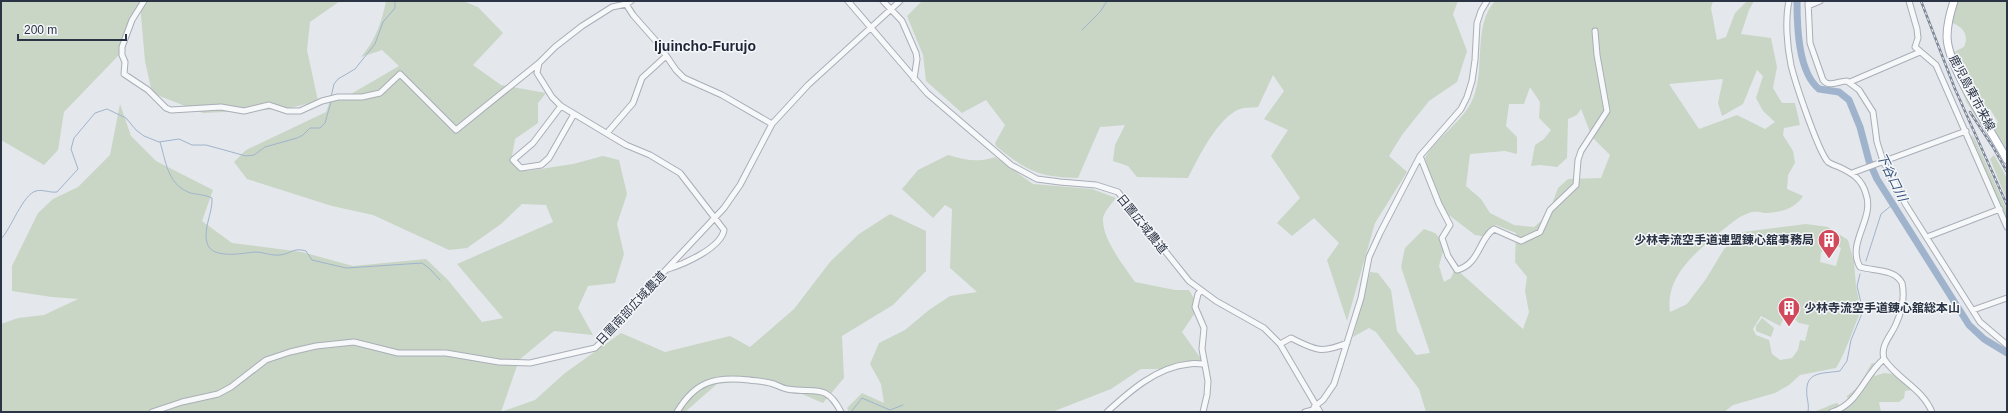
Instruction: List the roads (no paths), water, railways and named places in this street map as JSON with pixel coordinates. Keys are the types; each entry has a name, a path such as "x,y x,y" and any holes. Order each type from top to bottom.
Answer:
{"main road":[{"name":"鹿児島東市来線","path":"1954,1 1949,15 1947,32 1952,60 2007,160"}],"street":[{"path":"144,1 132,20 122,47 122,55 125,62 124,74 148,90 166,108 171,110 221,107 244,111 269,105 287,111 300,111 322,101 338,97 362,97 380,93 400,74 456,130 582,26 612,7 628,3 633,15 656,41 676,70 684,78 722,95 772,124"},
{"name":"日置広域農道","path":"848,1 872,27 927,93 974,134 1019,170 1037,179 1054,182 1096,185 1118,192 1177,268 1201,292 1264,328 1280,344 1314,409 1320,412"},
{"path":"884,1 902,21 916,53 917,59 914,79"},
{"name":"日置南部広域農道","path":"152,412 182,402 218,394 231,387 266,360 290,352 316,346 354,342 398,353 446,353 499,362 530,363 582,352 600,345 631,307 724,208 740,185 772,124 808,85 900,1"},
{"path":"1305,412 1314,409 1323,400 1334,384 1361,298 1369,257 1395,202 1420,156 1461,109 1467,97 1472,81 1475,60 1477,23 1481,11 1487,1"},
{"path":"1789,1 1788,26 1791,65 1817,142 1828,162 1852,173 1858,178 1868,198 1855,251 1857,262 1860,267 1887,272 1894,275 1900,280 1903,289 1903,302 1896,324 1884,347 1884,359 1920,393 1928,402 1932,412"},
{"path":"1820,1 1808,3 1810,43 1823,80 1828,84 1844,81 1850,82 1860,90 1873,112 1881,162 1906,205 1980,322 2007,345"},
{"path":"1909,1 1917,29 1918,38 1915,47 1936,65 2007,227"},
{"path":"1420,156 1439,204 1450,224 1442,238 1448,256 1457,270 1471,262 1477,256 1489,233 1494,229 1521,240 1540,232 1550,210 1576,185 1578,160 1581,151 1595,127 1606,115 1607,106 1601,79 1596,31"},
{"path":"1850,82 1920,52"},
{"path":"607,133 633,103 642,78 666,56"},
{"path":"539,63 537,73 552,97 561,106 680,173 724,230 718,242 685,263 667,269"},
{"path":"561,106 533,142 513,160 521,168 541,165 549,158 574,114"},
{"path":"1852,173 1966,131"},
{"path":"1927,236 2000,209"},
{"path":"1201,292 1198,294 1195,307 1204,328 1202,349 1208,381 1207,395 1203,412"},
{"path":"1973,310 2007,298"},
{"path":"1280,344 1291,338 1311,348 1331,350 1347,343"},
{"path":"1832,412 1847,405 1851,401 1858,393 1868,374 1884,359"},
{"path":"1107,412 1140,384 1158,374 1189,364 1205,364"},
{"path":"677,412 684,400 695,389 704,383 724,378 770,382 788,389 825,393 837,402 841,412"}],"waterway":[{"path":"331,97 334,84 338,79 355,69 375,44 383,22 395,8 395,1"},
{"path":"1082,30 1100,12 1107,1"},
{"name":"下谷口川","path":"1797,1 1797,23 1800,48 1807,72 1812,81 1819,89 1839,92 1849,100 1860,127 1869,161 1877,179 1969,325 1984,339 2007,353"},
{"path":"1,239 26,198 36,191 57,192 78,169 71,149 74,138 95,113 107,109 126,118 136,130 144,136 159,142 179,139 192,145 206,145 246,156 254,155 265,147 297,138 303,135 310,128 320,128 325,123 331,102"},
{"path":"160,142 168,171 176,183 188,192 212,198 206,237 207,243 215,252 221,254 255,252 277,255 295,250 302,250 306,251 312,260 346,268 422,263 440,280"},
{"path":"1866,261 1881,214 1892,205"},
{"path":"1808,412 1807,389 1808,382 1811,378 1815,375 1840,371 1847,361 1851,340 1863,311 1857,286 1860,274"},
{"path":"851,412 862,398 890,410 903,405"}],"railway":[{"path":"1921,1 1955,89 2007,205"},
{"path":"1970,112 1993,147 2007,172"}],"place":[{"name":"少林寺流空手道連盟錬心舘事務局","path":"1829,260"},
{"name":"少林寺流空手道錬心舘総本山","path":"1789,328"}],"district":[{"name":"Ijuincho-Furujo","path":"705,46"}]}
